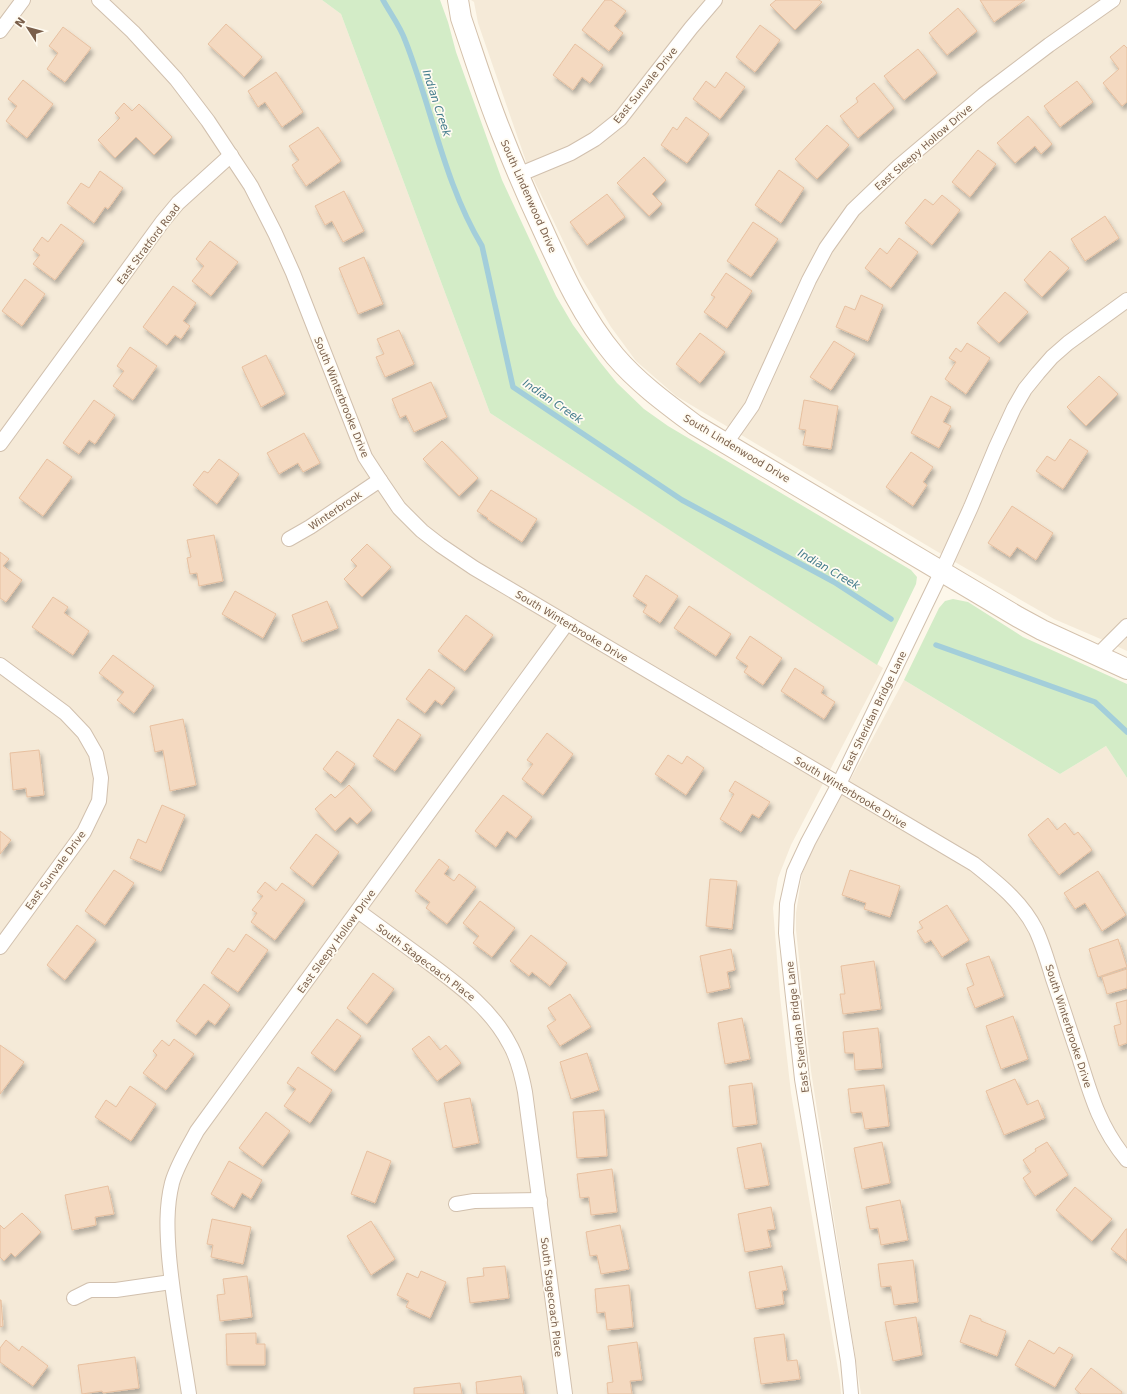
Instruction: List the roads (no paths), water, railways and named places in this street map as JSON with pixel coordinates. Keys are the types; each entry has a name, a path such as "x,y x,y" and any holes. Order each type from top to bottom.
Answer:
{"street":[{"path":"0,31 22,0"},
{"name":"South Winterbrooke Drive","path":"99,0 133,32 176,79 208,121 251,186 293,273 365,457 399,508 422,531 474,568 974,864 1002,886 1021,907 1036,929 1085,1078 1101,1121 1116,1147 1127,1160"},
{"name":"South Lindenwood Drive","path":"458,0 461,18 500,131 568,284 594,328 615,356 634,376 654,394 695,425 1036,627 1127,669"},
{"name":"East Sunvale Drive","path":"518,174 571,153 595,139 620,118 715,0"},
{"name":"East Sleepy Hollow Drive","path":"726,443 752,406 809,280 826,248 853,210 899,166 983,95 1049,45 1113,0"},
{"name":"East Stratford Road","path":"0,444 168,215 178,203 230,155"},
{"name":"East Sheridan Bridge Lane","path":"851,1394 847,1353 802,1079 786,933 787,904 794,872 839,784 942,571 971,508 1004,427 1025,389 1038,372 1068,343 1127,300"},
{"name":"Winterbrook","path":"289,539 310,527 380,480"},
{"name":"East Sleepy Hollow Drive","path":"189,1394 171,1282 167,1230 172,1182 178,1165 197,1131 567,623"},
{"path":"1098,655 1127,626"},
{"name":"East Sunvale Drive","path":"0,665 65,713 84,733 96,754 101,778 99,801 84,832 0,947"},
{"name":"South Stagecoach Place","path":"358,911 455,982 477,1001 497,1023 510,1044 520,1067 526,1092 565,1394"},
{"path":"456,1204 540,1200"},
{"path":"74,1298 90,1290 116,1290 171,1282"}],"waterway":[{"name":"Indian Creek","path":"383,0 403,35 415,66 448,171 469,222 482,246 513,387 682,500 834,582 891,619"},
{"name":"Indian Creek","path":"936,645 1095,702 1127,732"}]}
